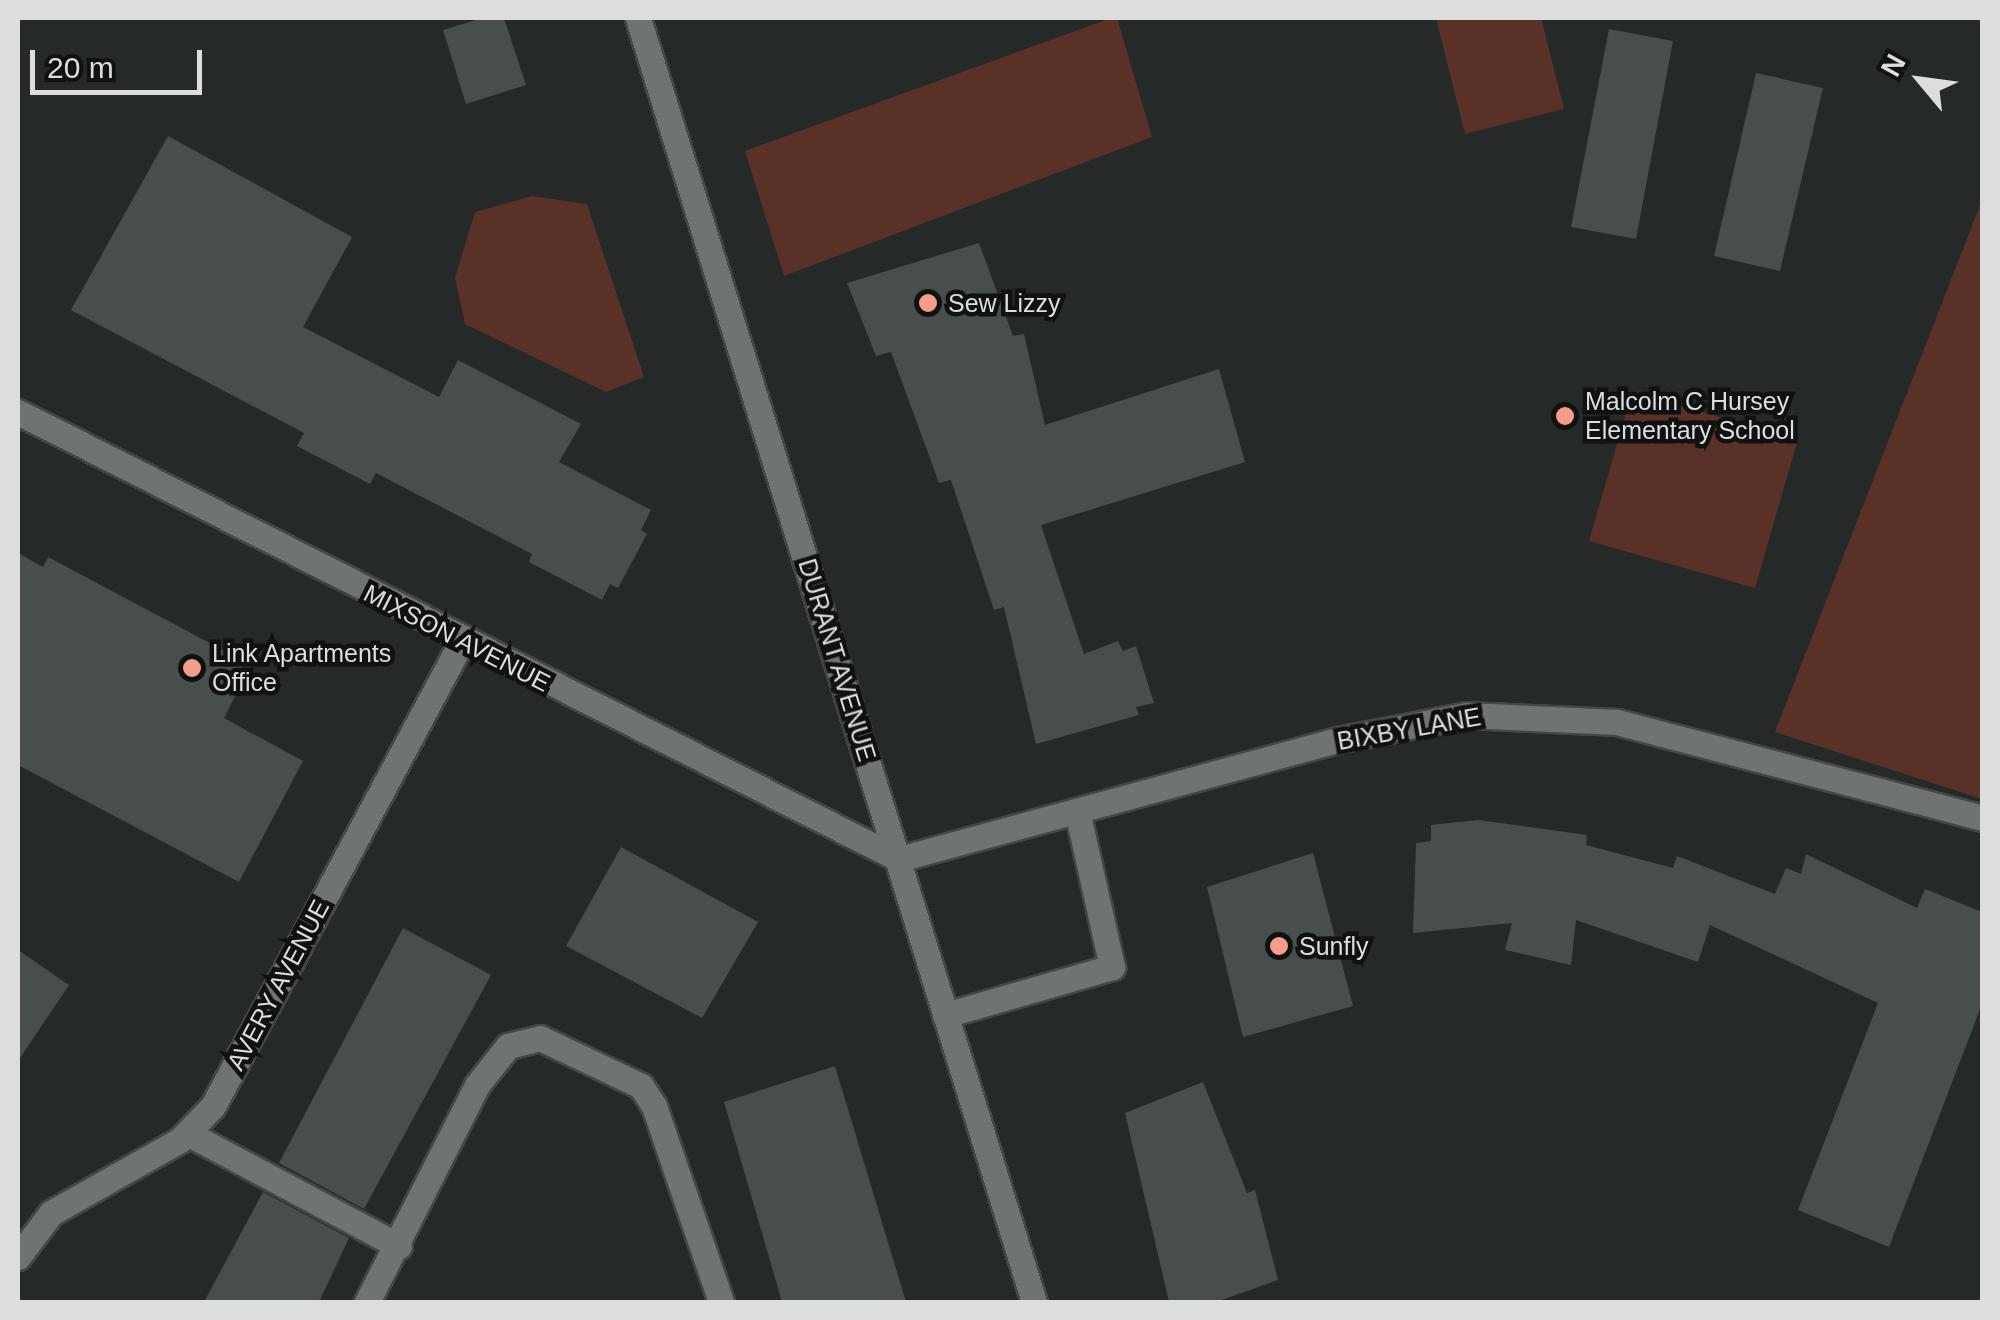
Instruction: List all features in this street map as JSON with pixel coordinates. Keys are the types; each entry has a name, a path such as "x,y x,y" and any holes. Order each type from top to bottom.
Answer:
{"street":[{"name":"DURANT AVENUE","path":"638,18 1034,1302"},
{"name":"MIXSON AVENUE","path":"18,412 462,642 899,860"},
{"name":"AVERY AVENUE","path":"18,1257 51,1212 189,1134 214,1106 462,642"},
{"name":"BIXBY LANE","path":"899,860 1406,725 1467,716 1555,714 1617,722 1982,818"},
{"path":"946,1015 1112,967 1077,811"},
{"path":"367,1302 478,1085 508,1046 540,1038 640,1086 654,1106 721,1302"},
{"path":"189,1134 399,1246"}],"shaded area":[{"path":"1117,18 1152,137 784,276 745,151"},
{"path":"1436,18 1541,18 1564,109 1465,134"},
{"path":"532,196 587,204 644,377 606,392 465,324 455,278 475,212"},
{"path":"1982,200 1982,799 1775,732"},
{"path":"1632,392 1798,439 1755,588 1589,541"}],"building":[{"path":"483,18 504,18 526,85 466,104 443,30"},
{"path":"1609,29 1673,41 1636,239 1571,227"},
{"path":"1756,73 1823,88 1780,271 1714,256"},
{"path":"168,136 352,237 303,327 439,397 458,360 581,424 559,462 651,510 641,530 647,534 618,588 610,584 602,600 529,562 532,554 376,473 370,484 297,446 304,433 71,310"},
{"path":"979,243 1013,336 1024,334 1045,425 1219,369 1245,462 1041,525 1084,654 1118,641 1123,651 1136,646 1154,703 1136,707 1139,715 1036,744 1004,607 994,610 951,480 939,483 891,352 876,356 847,283"},
{"path":"18,553 43,567 48,557 251,665 224,718 303,761 239,882 18,765"},
{"path":"1478,820 1587,835 1586,845 1673,868 1677,856 1775,894 1786,868 1801,874 1806,854 1917,908 1925,889 1982,912 1982,1004 1889,1247 1798,1210 1878,1003 1710,925 1698,962 1576,920 1571,965 1505,950 1512,923 1413,933 1416,843 1431,841 1431,825"},
{"path":"621,847 758,922 702,1018 566,946"},
{"name":"Sunfly","path":"1313,853 1353,1006 1243,1037 1207,887"},
{"path":"403,928 491,975 364,1209 279,1163"},
{"path":"18,950 69,985 18,1061"},
{"path":"835,1066 906,1302 782,1302 724,1102"},
{"path":"1203,1082 1247,1193 1255,1190 1278,1280 1216,1302 1169,1302 1125,1113"},
{"path":"263,1192 349,1238 319,1302 204,1302"}],"place":[{"name":"Sew Lizzy","path":"928,303"},
{"name":"Malcolm C Hursey Elementary School","path":"1565,416"},
{"name":"Link Apartments Office","path":"192,668"},
{"name":"Sunfly","path":"1279,946"}]}
